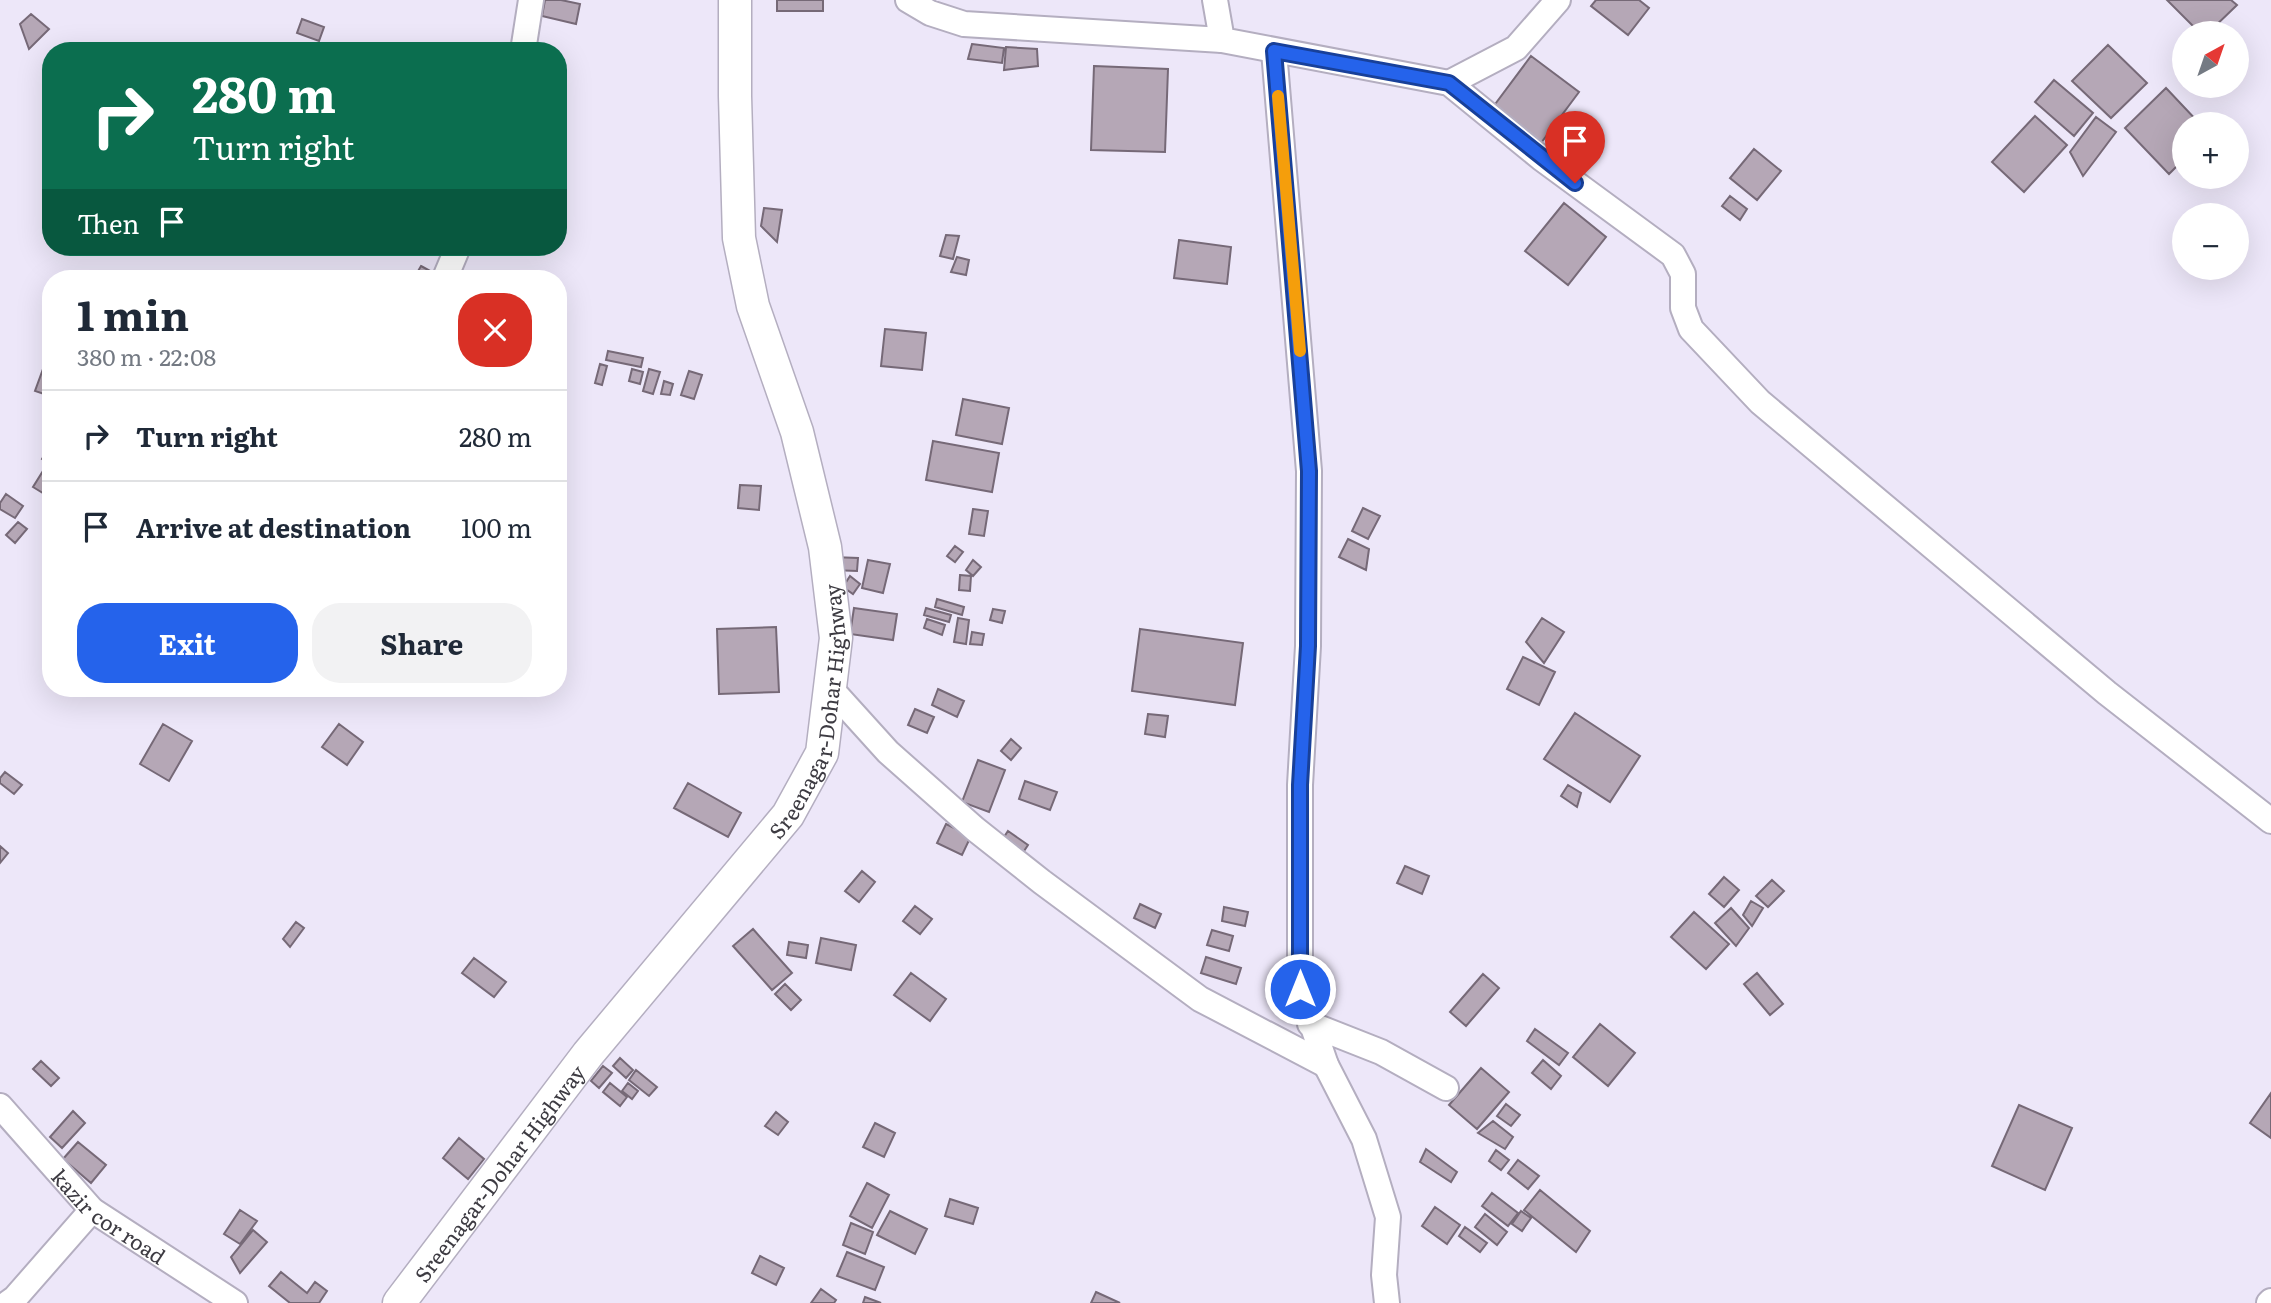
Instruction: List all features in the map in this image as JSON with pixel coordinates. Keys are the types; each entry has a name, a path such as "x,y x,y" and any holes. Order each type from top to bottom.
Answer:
{"main road":[{"name":"Sreenagar-Dohar Highway","path":"399,1303 588,1054 788,815 822,753 836,639 825,547 797,432 753,306 739,238 735,0"}],"street":[{"path":"524,42 531,0"},
{"path":"908,0 930,13 964,24 1222,40 1449,83 1541,158 1673,255 1683,274 1683,308 1692,329 1760,402 2107,693 2271,821"},
{"path":"1215,0 1222,40"},
{"path":"1449,83 1516,47 1558,0"},
{"path":"1274,51 1309,471 1308,646 1300,799 1300,989 1326,1065 1364,1139 1388,1217 1384,1275 1387,1303"},
{"path":"831,689 888,752 975,829 1042,882 1200,999 1326,1065"},
{"path":"1310,1024 1381,1052 1446,1088"},
{"name":"kazir cor road","path":"0,1106 92,1210 235,1303"},
{"path":"8,1303 92,1210"}],"building":[{"path":"545,0 580,4 576,24 542,16"},
{"path":"777,0 823,0 823,11 777,11"},
{"path":"1596,0 1639,0 1649,8 1628,35 1591,6"},
{"path":"2167,0 2231,0 2237,5 2220,21 2188,21"},
{"path":"31,14 49,29 29,49 20,24"},
{"path":"302,19 324,27 319,41 297,33"},
{"path":"972,44 1004,48 1002,63 968,59"},
{"path":"2108,45 2147,83 2111,118 2072,81"},
{"path":"1006,47 1037,49 1038,66 1004,70"},
{"path":"1531,56 1579,92 1538,147 1490,111"},
{"path":"1094,66 1168,69 1165,152 1091,150"},
{"path":"2054,80 2093,113 2074,136 2035,102"},
{"path":"2166,88 2172,98 2175,98 2189,112 2172,112 2172,171 2169,174 2125,128"},
{"path":"2035,116 2067,145 2024,192 1992,162"},
{"path":"2096,117 2116,132 2083,176 2070,152"},
{"path":"1754,149 1781,171 1757,200 1730,178"},
{"path":"1730,196 1747,209 1740,220 1722,206"},
{"path":"1564,203 1606,237 1568,285 1525,251"},
{"path":"764,208 782,210 777,242 761,226"},
{"path":"946,235 959,236 953,259 940,256"},
{"path":"1179,240 1231,247 1227,284 1174,278"},
{"path":"957,257 969,260 966,275 951,272"},
{"path":"885,329 926,333 922,370 881,366"},
{"path":"608,351 643,358 641,367 606,360"},
{"path":"600,364 607,366 602,385 595,383"},
{"path":"632,369 643,372 640,384 629,381"},
{"path":"649,369 660,372 653,394 643,391"},
{"path":"689,371 702,375 694,399 681,395"},
{"path":"42,372 42,393 35,391"},
{"path":"664,381 673,384 670,395 661,394"},
{"path":"963,399 1009,408 1002,444 956,435"},
{"path":"933,441 999,453 992,492 926,480"},
{"path":"42,473 42,492 33,487"},
{"path":"740,485 761,486 759,510 738,508"},
{"path":"6,494 23,506 15,518 0,509 0,503"},
{"path":"1363,508 1380,516 1368,539 1352,531"},
{"path":"973,509 988,511 984,536 969,534"},
{"path":"18,522 27,529 15,543 6,535"},
{"path":"1348,539 1369,549 1366,570 1339,557"},
{"path":"955,546 963,552 955,562 947,556"},
{"path":"832,557 858,558 857,571 832,570"},
{"path":"868,560 890,564 883,593 862,588"},
{"path":"973,560 981,567 973,576 966,570"},
{"path":"960,575 971,576 970,591 959,590"},
{"path":"850,576 860,584 853,594 843,587"},
{"path":"937,599 964,607 962,615 935,607"},
{"path":"854,608 897,614 893,640 850,634"},
{"path":"926,608 951,615 949,622 924,615"},
{"path":"993,609 1005,611 1002,623 990,620"},
{"path":"958,618 969,620 966,644 954,642"},
{"path":"1542,618 1564,632 1544,663 1526,642"},
{"path":"927,619 945,625 942,635 924,628"},
{"path":"776,627 779,692 719,694 717,629"},
{"path":"1140,629 1243,643 1235,705 1132,691"},
{"path":"972,632 984,634 982,645 970,644"},
{"path":"1523,657 1555,672 1539,705 1507,689"},
{"path":"938,689 964,701 957,717 932,705"},
{"path":"915,709 934,717 927,733 908,725"},
{"path":"1575,713 1640,756 1610,802 1544,759"},
{"path":"1148,714 1168,716 1165,737 1145,734"},
{"path":"163,724 192,741 169,781 140,764"},
{"path":"339,724 363,742 347,765 322,747"},
{"path":"1011,739 1021,748 1011,760 1001,751"},
{"path":"978,760 1005,770 989,812 962,802"},
{"path":"5,772 22,785 14,794 0,783"},
{"path":"1025,781 1057,792 1050,810 1019,799"},
{"path":"688,783 741,813 728,837 674,808"},
{"path":"1568,785 1581,793 1577,807 1561,796"},
{"path":"946,824 971,836 962,855 937,843"},
{"path":"1008,831 1028,845 1020,857 1000,843"},
{"path":"0,846 8,853 0,863"},
{"path":"1405,866 1429,876 1422,894 1397,883"},
{"path":"862,871 875,882 859,902 845,891"},
{"path":"1724,877 1739,890 1724,907 1709,894"},
{"path":"1772,880 1784,891 1768,907 1756,896"},
{"path":"1751,901 1763,908 1752,926 1743,915"},
{"path":"1140,904 1161,914 1155,928 1134,918"},
{"path":"915,906 932,919 920,934 903,921"},
{"path":"1224,907 1248,912 1245,926 1222,921"},
{"path":"1731,908 1749,928 1736,946 1715,923"},
{"path":"1694,912 1729,944 1706,969 1671,937"},
{"path":"296,922 304,928 290,947 283,939"},
{"path":"753,929 792,973 772,990 733,946"},
{"path":"1212,930 1233,936 1229,951 1207,945"},
{"path":"821,938 856,945 851,970 816,963"},
{"path":"789,942 808,945 806,958 787,955"},
{"path":"1206,957 1241,968 1236,984 1201,973"},
{"path":"474,958 506,982 494,997 462,973"},
{"path":"911,973 946,999 930,1021 894,995"},
{"path":"1757,973 1783,1004 1770,1015 1744,984"},
{"path":"1483,974 1499,988 1466,1026 1450,1012"},
{"path":"785,984 801,1000 791,1010 775,994"},
{"path":"1600,1024 1635,1053 1608,1086 1573,1057"},
{"path":"1535,1029 1568,1053 1559,1065 1527,1041"},
{"path":"620,1058 633,1070 626,1078 613,1066"},
{"path":"1543,1060 1561,1076 1551,1089 1532,1073"},
{"path":"41,1061 59,1078 51,1086 33,1069"},
{"path":"603,1066 612,1073 599,1088 591,1081"},
{"path":"1481,1068 1509,1092 1477,1129 1449,1105"},
{"path":"636,1070 657,1087 649,1096 629,1080"},
{"path":"610,1083 627,1097 620,1106 603,1092"},
{"path":"628,1083 638,1091 632,1099 622,1091"},
{"path":"2271,1093 2271,1138 2250,1123"},
{"path":"1506,1104 1520,1115 1511,1126 1497,1116"},
{"path":"2019,1105 2072,1128 2045,1190 1992,1166"},
{"path":"73,1111 85,1123 62,1148 50,1137"},
{"path":"776,1112 788,1122 778,1135 765,1126"},
{"path":"1493,1121 1513,1137 1505,1149 1478,1133"},
{"path":"875,1123 895,1133 884,1157 863,1147"},
{"path":"459,1138 484,1159 468,1179 443,1158"},
{"path":"78,1142 106,1165 91,1183 63,1159"},
{"path":"1426,1149 1457,1172 1451,1182 1420,1162"},
{"path":"1496,1150 1509,1160 1501,1170 1489,1161"},
{"path":"1518,1160 1539,1176 1528,1189 1508,1173"},
{"path":"867,1183 889,1195 872,1228 850,1216"},
{"path":"1540,1190 1590,1231 1576,1252 1524,1210"},
{"path":"1492,1193 1518,1213 1508,1226 1482,1206"},
{"path":"950,1199 978,1208 973,1224 945,1216"},
{"path":"1435,1207 1460,1225 1447,1244 1422,1226"},
{"path":"240,1210 257,1221 240,1244 224,1234"},
{"path":"890,1211 927,1229 915,1254 877,1235"},
{"path":"1521,1211 1531,1218 1522,1231 1512,1224"},
{"path":"1485,1214 1507,1232 1497,1245 1475,1227"},
{"path":"851,1223 873,1232 865,1254 843,1245"},
{"path":"1465,1227 1487,1243 1480,1252 1459,1236"},
{"path":"253,1230 267,1242 240,1273 231,1257"},
{"path":"847,1252 884,1267 875,1290 837,1276"},
{"path":"760,1256 784,1268 776,1285 752,1273"},
{"path":"281,1272 307,1293 315,1282 327,1291 319,1303 290,1303 269,1286"},
{"path":"821,1289 836,1300 834,1303 811,1303"},
{"path":"1096,1292 1120,1303 1091,1303"},
{"path":"865,1297 881,1303 863,1303"}],"slow traffic":[{"path":"1278,96 1300,351"}],"route":[{"path":"1300,989 1300,785 1308,646 1309,471 1274,51 1449,83 1575,183"}]}
